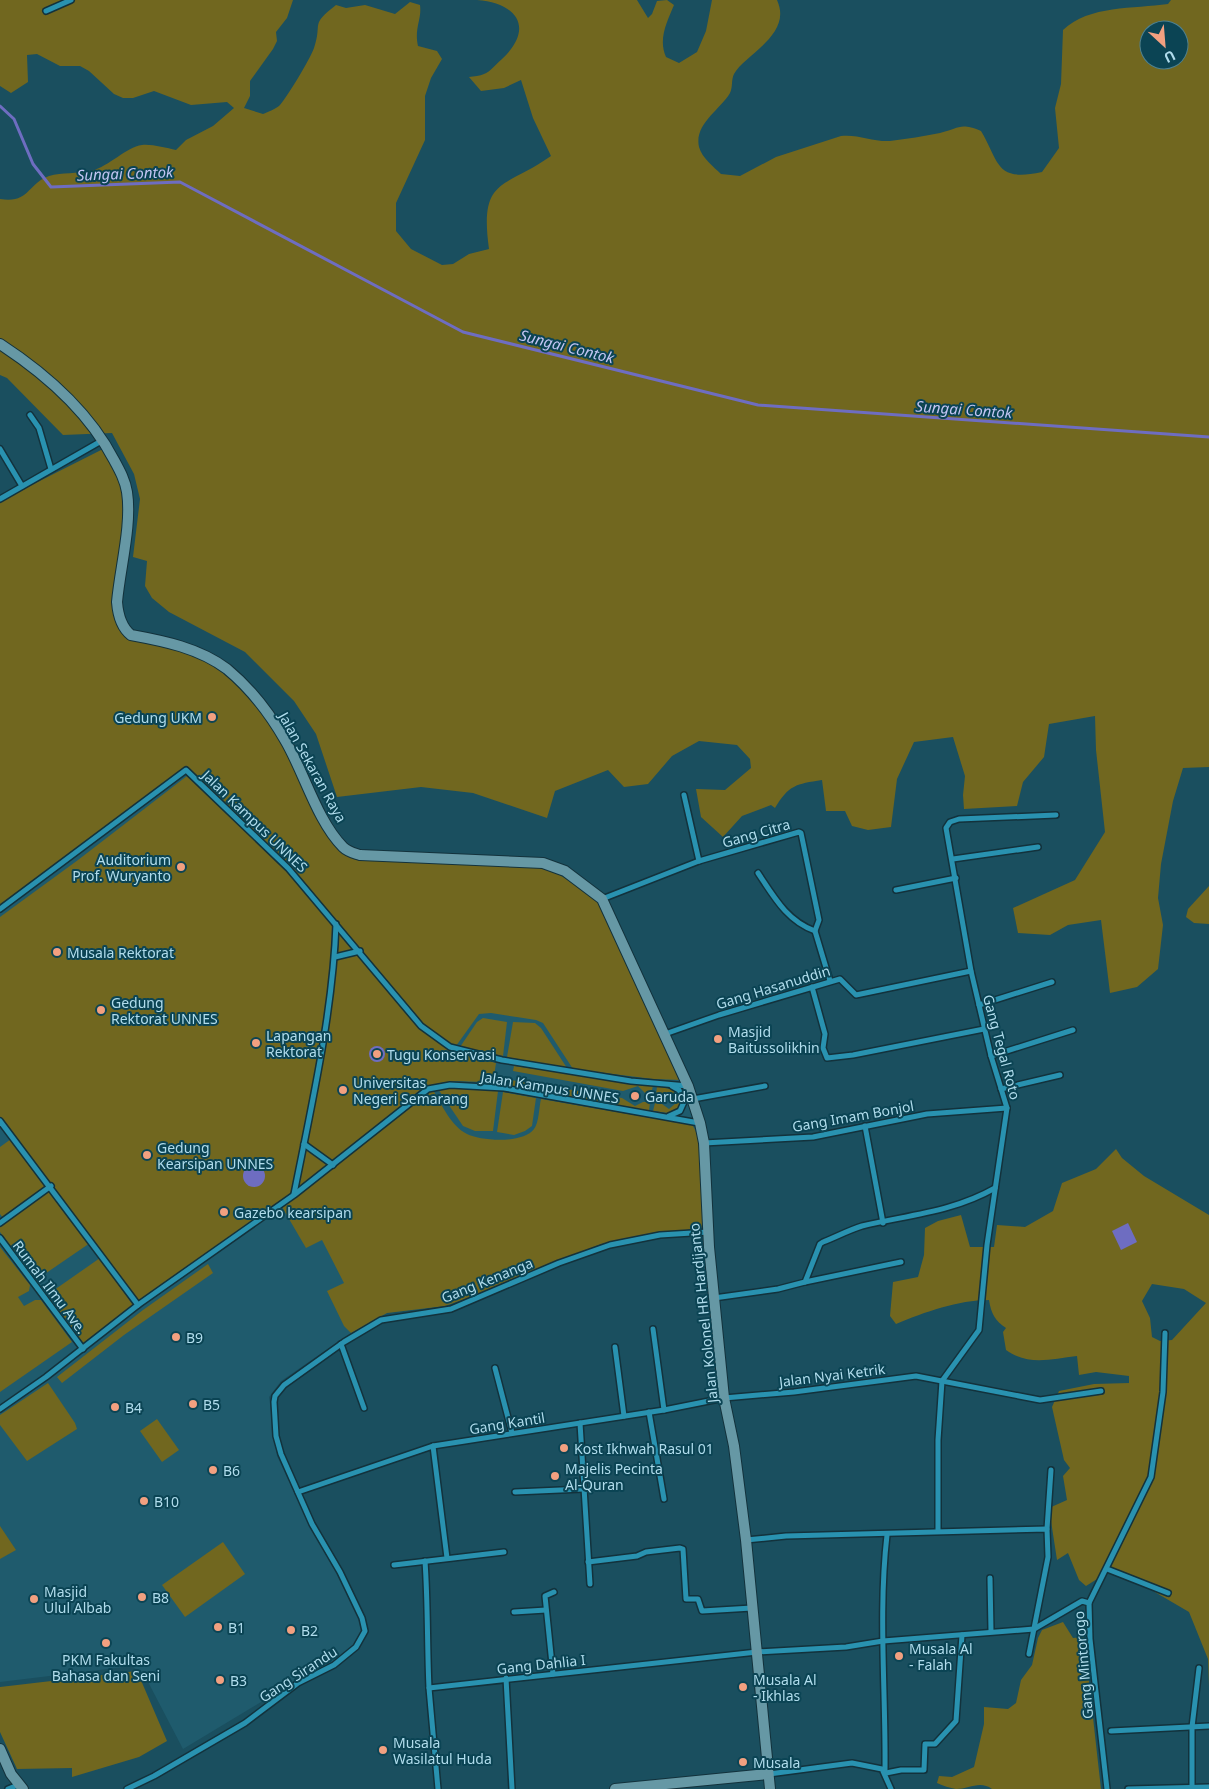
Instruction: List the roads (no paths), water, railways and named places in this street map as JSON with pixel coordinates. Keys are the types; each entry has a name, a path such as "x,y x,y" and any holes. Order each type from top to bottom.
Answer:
{"main road":[{"name":"Jalan Sekaran Raya","path":"0,344 21,357 78,408 103,440 125,481 128,494 127,524 117,602 121,624 130,635 185,647 211,659 227,669 250,692 286,741 324,818 343,847 360,855 531,862 543,863 565,870"},
{"name":"Jalan Kolonel HR Hardijanto","path":"565,870 602,899 688,1086 700,1123 704,1143 708,1232 724,1398 734,1446 746,1540 770,1789"},
{"path":"0,1749 17,1788"},
{"path":"616,1789 665,1786 768,1774"}],"street":[{"path":"46,11 71,0"},
{"path":"30,415 39,428 51,470"},
{"path":"0,499 103,440"},
{"path":"0,449 22,486"},
{"name":"Jalan Kampus UNNES","path":"0,909 186,770 288,868 421,1026 450,1047 502,1060 572,1072 688,1086"},
{"path":"684,795 699,861"},
{"name":"Gang Tegal Roto","path":"942,1381 980,1330 995,1188 1007,1108 991,1056 971,971 953,859 946,828 950,822 959,819 1056,815"},
{"name":"Gang Citra","path":"602,899 699,861 752,844 800,832 819,920 815,931 830,981"},
{"path":"953,859 1038,847"},
{"path":"758,873 777,902 794,920 801,926 815,931"},
{"path":"896,890 956,878"},
{"path":"294,1195 335,958 336,924"},
{"path":"335,958 360,952"},
{"name":"Gang Hasanuddin","path":"664,1034 840,978 856,995 971,971"},
{"path":"979,1005 1052,982"},
{"path":"812,987 825,1034 823,1048 827,1058 853,1055 984,1028"},
{"path":"991,1056 1074,1030"},
{"path":"1001,1090 1060,1075"},
{"name":"Jalan Kampus UNNES","path":"0,1409 83,1349 138,1305 294,1195 422,1093 442,1085 504,1088 700,1123"},
{"path":"668,1116 680,1111 684,1102 679,1090 672,1085"},
{"path":"693,1099 766,1086"},
{"name":"Gang Imam Bonjol","path":"704,1143 813,1137 927,1114 1007,1108"},
{"path":"0,1121 51,1186 138,1305"},
{"path":"865,1126 883,1223"},
{"path":"304,1144 333,1165"},
{"path":"0,1222 51,1186"},
{"path":"805,1282 820,1244 861,1227 952,1208 971,1201 995,1188"},
{"name":"Gang Kenanga","path":"298,1492 281,1454 276,1436 275,1396 295,1376 341,1344 381,1320 451,1308 558,1263 610,1245 660,1235 708,1232"},
{"name":"Rumah Ilmu Ave.","path":"0,1238 83,1349"},
{"path":"714,1298 778,1289 901,1262"},
{"path":"653,1328 664,1410"},
{"path":"1089,1602 1151,1477 1163,1392 1165,1333"},
{"path":"341,1344 364,1408"},
{"path":"615,1347 624,1416"},
{"path":"495,1368 512,1433"},
{"name":"Jalan Nyai Ketrik","path":"724,1398 794,1392 916,1376 1040,1400 1102,1391"},
{"path":"938,1531 938,1440 942,1381"},
{"name":"Gang Kantil","path":"298,1492 434,1446 664,1410 724,1398"},
{"path":"649,1412 664,1499"},
{"path":"580,1423 590,1584"},
{"path":"434,1446 447,1558"},
{"path":"1029,1654 1048,1556 1047,1529 1051,1470"},
{"path":"515,1492 583,1489"},
{"name":"Gang Sirandu","path":"127,1789 154,1776 249,1720 300,1682 334,1665 356,1647 365,1631 362,1618 340,1572 312,1524 298,1492"},
{"path":"746,1540 786,1536 887,1535 938,1531 1047,1529"},
{"path":"887,1535 884,1567 883,1641 885,1773 891,1789"},
{"path":"588,1562 680,1548 683,1550 686,1600 698,1599 702,1611 752,1608"},
{"path":"394,1565 504,1552"},
{"path":"425,1561 429,1614 427,1648 429,1688 438,1789"},
{"path":"1107,1569 1168,1593"},
{"path":"990,1578 991,1631"},
{"path":"553,1674 546,1596 554,1592"},
{"name":"Gang Mintorogo","path":"757,1652 846,1647 883,1641 1034,1629 1082,1601 1089,1602 1090,1639 1107,1789"},
{"path":"514,1612 546,1610"},
{"path":"768,1774 852,1763 878,1768 885,1773 901,1770 924,1770 925,1744 934,1744 956,1721 962,1636"},
{"name":"Gang Dahlia I","path":"429,1688 506,1678 757,1652"},
{"path":"1192,1788 1192,1727 1199,1668"},
{"path":"506,1678 512,1789"},
{"path":"1111,1731 1209,1726"},
{"path":"1128,1789 1209,1786"}],"waterway":[{"name":"Sungai Contok","path":"0,106 14,119 33,164 51,187 180,182 463,332 758,405 1209,437"}],"place":[{"name":"Gedung UKM","path":"212,717"},
{"name":"Auditorium Prof. Wuryanto","path":"181,867"},
{"name":"Musala Rektorat","path":"57,952"},
{"name":"Gedung Rektorat UNNES","path":"101,1010"},
{"name":"Masjid Baitussolikhin","path":"718,1039"},
{"name":"Lapangan Rektorat","path":"256,1043"},
{"name":"Tugu Konservasi","path":"377,1054"},
{"name":"Universitas Negeri Semarang","path":"343,1090"},
{"name":"Garuda","path":"635,1096"},
{"name":"Gedung Kearsipan UNNES","path":"147,1155"},
{"name":"Gazebo kearsipan","path":"224,1212"},
{"name":"B9","path":"176,1337"},
{"name":"B5","path":"193,1404"},
{"name":"B4","path":"115,1407"},
{"name":"Kost Ikhwah Rasul 01","path":"564,1448"},
{"name":"B6","path":"213,1470"},
{"name":"Majelis Pecinta Al-Quran","path":"555,1476"},
{"name":"B10","path":"144,1501"},
{"name":"B8","path":"142,1597"},
{"name":"Masjid Ulul Albab","path":"34,1599"},
{"name":"B1","path":"218,1627"},
{"name":"B2","path":"291,1630"},
{"name":"PKM Fakultas Bahasa dan Seni","path":"106,1643"},
{"name":"Musala Al - Falah","path":"899,1656"},
{"name":"B3","path":"220,1680"},
{"name":"Musala Al - Ikhlas","path":"743,1687"},
{"name":"Musala Wasilatul Huda","path":"383,1750"},
{"name":"Musala","path":"743,1762"}]}
